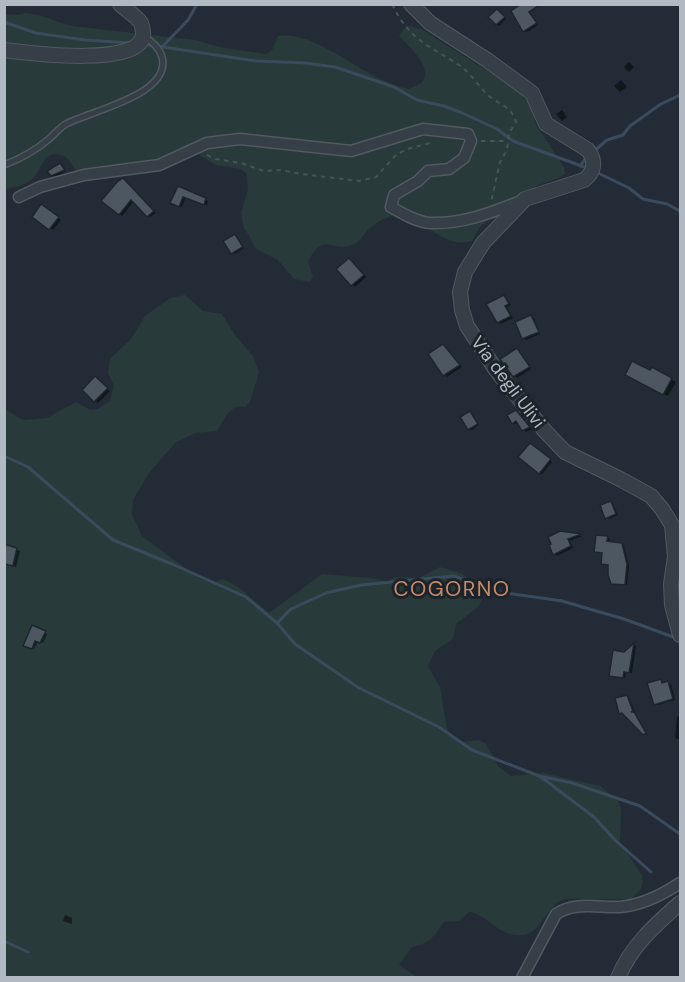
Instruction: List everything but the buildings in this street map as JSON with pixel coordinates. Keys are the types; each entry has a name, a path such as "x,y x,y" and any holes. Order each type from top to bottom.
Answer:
{"street":[{"path":"4,50 56,56 114,55 133,50 141,44 144,37 142,24 120,4"},
{"name":"Via degli Ulivi","path":"411,4 430,23 532,93 546,124 588,150 591,155 594,166 592,172 584,180 525,199 483,243 465,272 460,292 467,326 496,370 544,430 565,452 651,496 662,509 672,525 675,557 671,584 672,605 681,635"},
{"path":"19,197 40,187 84,175 159,165 207,143 240,139 351,151 423,129 468,134 471,141 464,158 449,169 428,171 417,181 394,195 391,207 429,223 471,220 525,199"},
{"path":"522,978 556,914 564,909 583,905 619,907 640,904 681,883"},
{"path":"618,978 626,960 650,930 681,903"}],"lane":[{"path":"4,165 26,156 63,125 122,102 159,79 163,68 162,55 151,40 144,37"}],"path":[{"path":"392,4 396,14 416,39 461,66 489,96 513,112 516,122 509,133 507,150 500,162 492,201 485,206 483,216"},
{"path":"471,141 508,141"},
{"path":"193,149 216,159 241,163 264,171 281,170 359,181 376,177 396,155 408,148 436,142"}],"shaded area":[{"path":"25,13 43,16 72,26 195,40 224,48 266,54 272,50 278,36 294,36 326,48 376,77 409,89 422,82 425,70 418,57 399,36 406,26 421,29 516,89 530,104 536,125 564,167 565,174 515,197 479,228 472,241 458,242 446,239 423,226 395,215 376,223 354,244 346,247 324,245 319,247 313,252 308,262 313,276 310,282 294,279 278,260 256,249 244,229 241,213 248,190 247,174 241,169 216,165 188,148 161,158 76,171 66,157 60,154 51,155 28,182 5,189 4,14"},
{"path":"185,295 203,311 222,314 235,335 253,356 259,372 250,402 245,407 231,410 217,431 196,433 176,442 149,473 133,500 132,514 142,536 200,579 216,582 223,579 238,587 269,613 322,574 372,578 388,582 395,577 419,578 440,567 466,577 482,599 479,606 456,624 453,639 435,651 428,666 440,687 448,734 462,742 479,740 486,744 498,766 511,776 543,773 600,786 618,801 621,809 620,842 642,875 643,882 641,889 631,899 565,899 553,906 535,929 523,935 506,933 482,917 469,912 459,921 444,922 431,939 412,947 399,965 417,977 5,977 4,409 23,420 47,418 76,402 90,410 98,409 110,401 114,386 108,373 110,359 131,339 145,316 170,298"}],"waterway":[{"path":"163,46 188,20 197,4"},
{"path":"4,22 36,33 130,43"},
{"path":"143,44 256,61 335,67 394,87 417,100 460,112 497,129 513,141 587,168"},
{"path":"593,152 607,140 623,135 630,126 661,104 680,95"},
{"path":"580,166 588,156"},
{"path":"596,172 629,188 643,199 667,204 680,211"},
{"path":"4,456 28,467 113,540 246,597 277,623 295,644 359,688 439,727 472,750 539,776 572,783 640,806 680,834"},
{"path":"277,623 291,609 326,593 361,585 454,576 493,591 562,601 624,619 676,638"},
{"path":"541,777 594,817 615,840 651,872"},
{"path":"4,941 28,952"}],"district":[{"name":"COGORNO","path":"452,589"}]}
